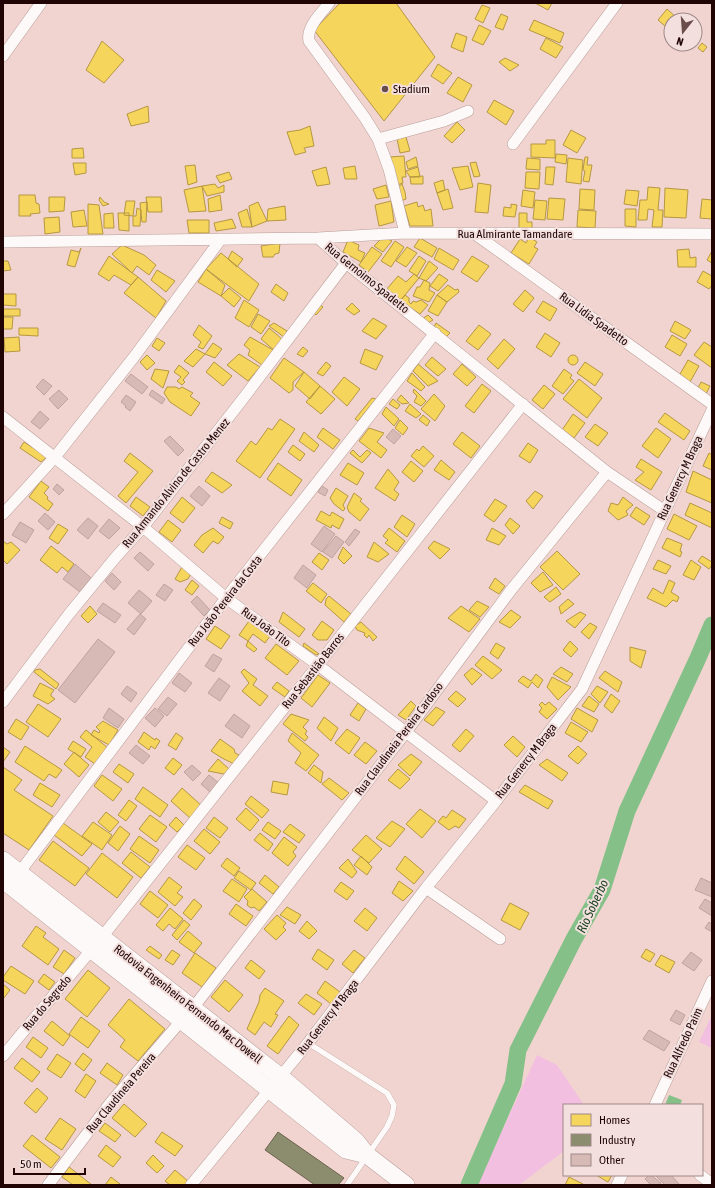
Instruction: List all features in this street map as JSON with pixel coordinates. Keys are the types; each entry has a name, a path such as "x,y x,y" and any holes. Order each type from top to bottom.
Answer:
{"main road":[{"name":"Rodovia Engenheiro Fernando Mac Dowell","path":"3,860 97,943 187,1014 271,1090 346,1150 367,1155"},
{"name":"Rodovia Engenheiro Fernando Mac Dowell","path":"3,880 97,943"},
{"name":"Rodovia Engenheiro Fernando Mac Dowell","path":"187,1014 281,1077 356,1141 367,1155 406,1185"}],"street":[{"path":"3,56 41,3"},
{"path":"329,3 309,30 308,35 310,41 365,118 378,139 389,169 405,233"},
{"path":"513,144 617,3"},
{"path":"378,139 444,121 468,111"},
{"name":"Rua Almirante Tamandare","path":"318,238 405,233 712,234"},
{"name":"Rua Lidia Spadetto","path":"475,234 712,404"},
{"name":"Rua Gernoimo Spadetto","path":"3,242 318,238 346,263 607,472 665,511"},
{"path":"3,514 55,457 134,357 221,239"},
{"name":"Rua Armando Alvino de Castro Menez","path":"3,702 69,614 115,558 143,527 346,263"},
{"name":"Rua João Pereira da Costa","path":"19,873 226,598 435,333"},
{"name":"Rua Sebastião Barros","path":"97,943 523,404"},
{"name":"Rua Genercy M Braga","path":"191,1185 271,1090 426,888 496,801 582,689 712,410"},
{"name":"Rua João Tito","path":"3,417 143,527 226,598 318,665 496,801"},
{"name":"Rua Claudineia Pereira Cardoso","path":"187,1014 406,732 511,590 607,472"},
{"path":"426,888 500,939"},
{"name":"Rua do Segredo","path":"3,1056 97,943"},
{"name":"Rua Alfredo Paim","path":"655,1104 712,981"},
{"name":"Rua Claudineia Pereira","path":"48,1185 112,1102 187,1014"},
{"path":"617,1185 622,1176"},
{"path":"701,1176 712,1184"}],"lane":[{"path":"308,1043 387,1094 394,1105 392,1116 387,1127 347,1185"}],"shaded area":[{"path":"712,1015 712,1048 699,1042"},
{"path":"537,1055 557,1065 583,1104 563,1104 563,1152 519,1185 477,1185"},
{"path":"669,1095 682,1100 680,1104 665,1104"}],"building: Homes":[{"name":"Stadium","path":"340,3 396,3 435,57 384,121 314,30"},
{"path":"535,3 552,3 548,10"},
{"path":"482,5 490,8 483,23 475,19"},
{"path":"501,14 508,17 503,30 495,27"},
{"path":"663,14 663,24 658,20"},
{"path":"534,20 564,33 560,43 529,30"},
{"path":"479,25 491,31 483,45 472,40"},
{"path":"456,33 467,37 463,52 451,47"},
{"path":"546,38 563,47 556,58 540,49"},
{"path":"102,41 124,60 104,83 86,70"},
{"path":"703,44 707,47 703,52"},
{"path":"505,58 519,65 510,71 499,62"},
{"path":"438,64 452,73 443,84 431,76"},
{"path":"458,77 472,85 463,102 447,93"},
{"path":"494,100 514,111 506,125 487,112"},
{"path":"148,106 149,122 131,126 127,114"},
{"path":"457,122 465,130 452,143 444,136"},
{"path":"310,126 314,146 304,148 306,152 295,155 287,132 300,130"},
{"path":"571,130 586,138 577,153 563,145"},
{"path":"406,137 410,151 400,153 397,139"},
{"path":"546,140 555,140 555,158 531,157 531,144 546,144"},
{"path":"83,148 84,158 72,158 72,149"},
{"path":"556,154 567,155 566,164 555,162"},
{"path":"404,156 406,177 402,177 403,183 397,185 390,157"},
{"path":"416,157 418,166 408,169 406,162"},
{"path":"585,157 588,157 587,165 592,165 589,182 583,181"},
{"path":"527,158 540,159 540,170 526,169"},
{"path":"568,158 583,160 581,184 566,182"},
{"path":"476,162 480,176 474,177 470,163"},
{"path":"73,163 86,163 86,173 75,175"},
{"path":"195,165 197,182 188,185 185,166"},
{"path":"355,166 357,179 345,179 343,168"},
{"path":"468,166 473,187 460,190 452,168"},
{"path":"326,167 330,184 317,186 312,171"},
{"path":"418,167 420,177 410,177 406,171"},
{"path":"546,167 555,167 553,185 545,184"},
{"path":"229,172 232,179 220,183 216,176"},
{"path":"526,172 540,172 539,189 525,188"},
{"path":"423,176 423,184 411,184 410,177"},
{"path":"443,180 445,190 437,193 434,183"},
{"path":"478,183 491,185 488,213 475,212"},
{"path":"215,184 218,188 224,185 224,192 207,196 202,186"},
{"path":"402,184 406,199 401,201 397,188"},
{"path":"386,185 389,197 377,199 373,189"},
{"path":"202,186 206,211 189,212 184,190"},
{"path":"648,187 660,188 658,210 663,210 662,227 652,227 654,210 648,209 647,220 638,220 640,200 647,200"},
{"path":"665,188 688,190 686,218 664,217"},
{"path":"448,189 453,208 443,210 437,193"},
{"path":"580,189 595,190 594,210 579,209"},
{"path":"523,190 535,192 533,208 521,206"},
{"path":"626,190 639,191 637,206 624,204"},
{"path":"19,195 35,195 36,203 39,204 40,213 30,214 31,216 19,216"},
{"path":"220,195 222,210 209,212 208,199"},
{"path":"49,197 65,197 64,211 49,212"},
{"path":"100,197 104,202 109,204 103,206 99,200"},
{"path":"146,197 161,197 162,212 148,212"},
{"path":"549,198 565,199 563,220 547,219"},
{"path":"702,199 712,200 712,219 700,218"},
{"path":"535,200 547,201 545,220 533,219"},
{"path":"126,201 135,201 133,216 124,215"},
{"path":"391,201 394,222 379,226 375,205"},
{"path":"147,202 146,222 142,222 140,203"},
{"path":"258,202 267,221 252,227 249,206"},
{"path":"417,202 418,207 423,205 425,211 431,209 433,226 410,226 404,206"},
{"path":"88,204 99,205 103,234 88,234"},
{"path":"511,204 517,205 515,217 503,216 504,207 511,208"},
{"path":"285,206 286,220 267,221 268,209"},
{"path":"137,208 141,210 140,226 133,226 133,216 136,216"},
{"path":"247,209 252,227 242,227 238,213"},
{"path":"625,209 636,209 636,227 625,226"},
{"path":"84,210 87,226 73,227 71,212"},
{"path":"578,210 596,211 595,228 577,227"},
{"path":"113,213 114,228 104,228 104,214"},
{"path":"118,213 129,213 129,231 119,230"},
{"path":"519,213 527,213 527,222 532,222 532,229 519,229"},
{"path":"59,217 60,232 45,234 44,218"},
{"path":"232,219 236,228 216,231 214,223"},
{"path":"187,220 209,220 209,233 189,233"},
{"path":"383,237 392,241 383,252 374,246"},
{"path":"529,237 537,242 534,247 538,249 529,264 511,253 520,239 526,243"},
{"path":"420,238 437,248 432,257 414,247"},
{"path":"348,240 359,245 358,250 365,253 361,262 343,252"},
{"path":"395,241 404,247 391,267 381,261"},
{"path":"280,243 279,253 275,254 273,257 263,257 261,246"},
{"path":"122,245 144,255 156,265 149,275 137,266 132,273 112,254"},
{"path":"372,247 382,254 368,272 359,265"},
{"path":"407,247 417,253 406,267 396,261"},
{"path":"81,248 75,267 67,265 71,250 79,252"},
{"path":"439,248 459,260 453,270 434,259"},
{"path":"689,249 690,258 696,257 696,267 678,267 677,250"},
{"path":"232,251 243,259 237,267 228,259"},
{"path":"712,251 712,263 707,260"},
{"path":"221,253 259,284 249,301 206,269"},
{"path":"109,256 138,277 131,285 114,275 109,281 98,274"},
{"path":"419,256 426,261 417,276 409,271"},
{"path":"472,256 489,266 477,282 461,272"},
{"path":"3,261 8,261 11,270 3,271"},
{"path":"429,261 438,268 426,281 419,278"},
{"path":"206,269 225,285 221,296 198,282"},
{"path":"157,270 175,281 166,292 151,280"},
{"path":"703,271 712,276 712,285 709,289 697,282"},
{"path":"414,274 419,278 400,301 386,290 398,276 406,282"},
{"path":"439,274 448,280 438,291 430,286"},
{"path":"138,277 166,301 156,318 124,293"},
{"path":"424,280 430,283 429,290 435,293 429,302 413,296 417,287 420,287"},
{"path":"276,284 288,293 284,301 271,292"},
{"path":"448,285 455,290 458,289 459,292 447,302 437,295"},
{"path":"229,288 241,298 234,307 221,296"},
{"path":"525,290 534,298 523,312 513,304"},
{"path":"3,294 16,294 16,306 3,305"},
{"path":"405,295 409,298 409,302 411,304 413,301 416,302 421,300 428,305 420,314 400,301"},
{"path":"437,295 447,302 438,316 428,311"},
{"path":"244,300 259,310 249,327 235,318"},
{"path":"543,301 557,309 550,321 536,312"},
{"path":"352,303 360,311 354,315 346,309"},
{"path":"320,305 323,307 316,315 314,313"},
{"path":"3,309 20,309 20,316 3,316"},
{"path":"258,314 270,321 261,334 251,327"},
{"path":"428,315 433,320 428,323 422,319"},
{"path":"3,317 13,317 12,329 3,329"},
{"path":"373,318 387,326 376,339 362,331"},
{"path":"675,321 691,330 685,339 670,331"},
{"path":"274,323 287,331 284,337 269,326"},
{"path":"436,323 450,333 443,340 433,329"},
{"path":"199,325 212,336 203,349 198,347 201,342 193,335"},
{"path":"479,325 491,334 478,350 466,341"},
{"path":"19,328 38,328 38,336 19,335"},
{"path":"269,328 282,339 275,351 261,339"},
{"path":"545,333 560,343 551,357 536,347"},
{"path":"672,335 687,344 680,356 665,347"},
{"path":"19,337 20,351 5,352 4,338"},
{"path":"250,337 275,351 262,365 248,355 250,350 244,345"},
{"path":"157,338 165,343 159,351 152,346"},
{"path":"504,339 515,349 498,369 487,359"},
{"path":"704,342 712,347 712,368 694,355"},
{"path":"213,343 222,349 215,358 205,354"},
{"path":"303,347 308,351 303,357 297,354"},
{"path":"196,349 205,354 193,367 184,361"},
{"path":"365,349 383,356 376,370 360,363"},
{"path":"239,354 260,367 248,381 227,365"},
{"path":"147,355 155,363 147,370 140,362"},
{"path":"573,355 578,360 573,365 568,360"},
{"path":"432,357 446,369 438,376 425,365"},
{"path":"284,358 304,372 293,382 293,390 289,393 270,378"},
{"path":"688,360 699,366 690,382 679,376"},
{"path":"214,362 232,376 223,386 206,372"},
{"path":"326,362 331,366 323,376 317,373"},
{"path":"585,362 603,374 595,386 577,373"},
{"path":"418,364 438,381 428,386 413,371"},
{"path":"462,364 476,377 467,386 453,374"},
{"path":"179,365 189,373 183,380 185,382 182,385 177,381 181,377 174,372"},
{"path":"155,369 169,371 163,388 151,379"},
{"path":"564,369 572,375 570,378 574,381 563,394 552,386"},
{"path":"304,372 320,386 310,399 295,386"},
{"path":"412,373 425,387 421,391 407,381"},
{"path":"344,377 360,389 347,406 332,392"},
{"path":"579,379 602,398 587,418 563,399"},
{"path":"701,382 710,386 706,394 697,390"},
{"path":"482,384 491,391 474,413 465,406"},
{"path":"544,385 555,394 543,409 532,400"},
{"path":"320,386 335,399 321,414 306,402"},
{"path":"167,387 176,387 179,389 182,387 193,393 190,396 200,403 191,416 170,402 164,393"},
{"path":"414,389 426,401 421,406 414,402 417,396 413,392"},
{"path":"434,394 445,406 435,421 421,409"},
{"path":"401,395 409,403 402,404 397,400"},
{"path":"372,398 376,399 358,421 355,419"},
{"path":"393,399 400,405 397,409 389,404"},
{"path":"410,404 421,414 416,418 405,411"},
{"path":"386,407 399,419 394,426 382,414"},
{"path":"665,413 690,431 684,440 658,422"},
{"path":"573,414 585,423 574,438 562,430"},
{"path":"423,415 430,421 427,426 419,420"},
{"path":"280,419 295,429 260,478 236,461 251,441 256,445 268,428 272,430"},
{"path":"400,420 408,428 403,435 395,428"},
{"path":"595,424 608,433 598,446 585,437"},
{"path":"323,428 340,440 333,449 317,437"},
{"path":"369,428 384,433 377,442 387,450 381,458 359,441"},
{"path":"656,428 671,439 658,458 642,446"},
{"path":"304,432 319,445 314,452 299,441"},
{"path":"462,432 480,446 471,458 453,444"},
{"path":"24,442 47,457 41,462 20,448"},
{"path":"528,443 538,450 530,463 519,456"},
{"path":"293,445 305,454 300,461 288,452"},
{"path":"423,446 434,456 424,467 411,456 417,449 419,451"},
{"path":"353,450 360,457 367,450 371,453 362,463 350,453"},
{"path":"130,453 153,471 126,503 118,496 138,472 124,461"},
{"path":"709,453 712,455 712,470 703,466"},
{"path":"641,459 662,472 651,490 635,480 644,472 636,467"},
{"path":"441,460 455,472 449,480 434,470"},
{"path":"411,461 423,471 414,482 402,472"},
{"path":"278,463 302,480 291,496 267,479"},
{"path":"348,463 364,473 357,485 340,475"},
{"path":"388,469 399,482 394,490 399,494 395,501 375,488"},
{"path":"693,471 712,480 712,503 686,492"},
{"path":"212,472 232,485 222,493 205,481"},
{"path":"41,481 49,487 44,493 48,497 47,499 53,504 48,511 29,497"},
{"path":"336,488 348,496 343,505 345,509 343,511 334,504 330,498"},
{"path":"535,491 543,496 533,509 526,501"},
{"path":"354,493 362,499 360,501 369,509 360,521 349,512 347,507"},
{"path":"136,497 150,507 143,516 130,506"},
{"path":"182,497 195,508 183,523 170,513"},
{"path":"623,497 633,505 626,511 628,515 618,520 608,511 611,503 618,505"},
{"path":"495,499 507,506 494,522 484,515"},
{"path":"690,503 712,513 712,528 685,515"},
{"path":"636,507 650,516 644,525 630,516"},
{"path":"321,511 330,516 332,512 344,519 339,529 332,525 331,528 316,520"},
{"path":"674,514 697,526 689,540 667,529"},
{"path":"402,515 415,524 407,537 394,527"},
{"path":"222,517 233,523 230,529 219,523"},
{"path":"510,518 520,526 513,534 505,525"},
{"path":"168,520 181,530 172,542 159,532"},
{"path":"58,524 68,530 58,544 49,538"},
{"path":"213,528 224,537 218,544 213,541 203,553 194,545 202,535"},
{"path":"389,528 405,541 397,552 385,543 388,540 383,536"},
{"path":"492,528 506,536 499,545 486,540"},
{"path":"667,538 682,544 680,551 682,552 680,557 662,548"},
{"path":"3,541 7,544 11,542 20,550 7,564 3,560"},
{"path":"434,541 450,549 440,559 428,548"},
{"path":"374,542 389,554 378,562 367,557"},
{"path":"51,546 74,564 68,572 62,567 57,573 40,560"},
{"path":"343,547 352,556 344,564 338,558"},
{"path":"557,551 580,574 563,590 540,567"},
{"path":"319,553 329,560 322,570 312,562"},
{"path":"702,556 712,562 709,569 698,561"},
{"path":"658,560 671,566 666,574 653,569"},
{"path":"691,560 701,567 694,580 683,575"},
{"path":"182,567 192,572 188,579 180,582 175,579"},
{"path":"543,572 553,585 540,592 531,583"},
{"path":"495,578 505,586 499,594 489,588"},
{"path":"192,580 199,586 192,595 185,590"},
{"path":"669,580 675,583 671,592 679,597 677,602 673,600 666,607 647,598 653,588 663,594"},
{"path":"313,583 327,594 321,603 306,591"},
{"path":"556,587 561,594 550,602 544,597"},
{"path":"329,596 351,614 344,622 325,605 326,599"},
{"path":"568,599 574,604 561,614 559,607"},
{"path":"477,601 489,607 480,617 469,610"},
{"path":"90,606 97,614 88,623 81,616"},
{"path":"461,606 480,619 469,632 448,618"},
{"path":"511,610 521,617 510,628 499,622"},
{"path":"283,612 305,629 299,637 279,622"},
{"path":"580,612 586,615 575,628 566,621"},
{"path":"249,621 270,636 265,643 253,634 248,641 239,635"},
{"path":"322,621 334,630 327,640 318,640 312,635"},
{"path":"361,622 377,637 373,641 369,635 367,638 364,635 365,633 357,630 355,626"},
{"path":"590,623 597,627 589,639 581,632"},
{"path":"215,626 230,636 221,649 206,639"},
{"path":"248,641 257,649 254,652 246,646"},
{"path":"570,641 578,649 571,657 563,650"},
{"path":"304,643 319,654 316,655 303,646"},
{"path":"496,643 505,648 498,659 490,653"},
{"path":"276,644 299,661 287,675 265,658"},
{"path":"630,647 646,651 641,668 630,661"},
{"path":"483,656 502,670 492,679 475,665"},
{"path":"561,667 573,674 567,682 553,674"},
{"path":"472,668 482,675 472,685 464,675"},
{"path":"40,669 59,684 56,689 34,672 35,670"},
{"path":"244,669 257,679 253,685 268,696 260,706 242,691 249,683 241,672"},
{"path":"605,671 622,682 618,692 599,678"},
{"path":"536,674 543,680 538,688 532,682 528,688 518,681 523,676 531,681"},
{"path":"318,675 330,683 312,707 301,698"},
{"path":"552,677 571,687 558,700 547,687"},
{"path":"277,682 289,691 285,697 272,688"},
{"path":"40,683 54,690 51,696 55,699 48,704 33,696"},
{"path":"597,686 608,692 600,703 591,694"},
{"path":"456,691 466,699 458,707 448,699"},
{"path":"611,694 620,701 612,713 604,706"},
{"path":"589,696 599,704 594,712 582,706"},
{"path":"411,701 416,706 406,720 398,715"},
{"path":"542,702 545,705 549,702 557,709 547,719 539,712 542,708 539,705"},
{"path":"358,703 366,709 359,721 350,715"},
{"path":"38,704 61,719 48,737 26,722"},
{"path":"436,707 445,712 433,726 424,720"},
{"path":"577,708 598,720 592,732 571,719"},
{"path":"291,714 309,720 303,727 307,731 305,734 308,737 305,741 283,724"},
{"path":"324,717 338,728 331,741 317,728"},
{"path":"16,719 29,727 21,740 8,732"},
{"path":"103,721 118,730 109,745 91,735 94,730 99,733 100,731 96,727"},
{"path":"571,722 588,732 581,742 565,733"},
{"path":"347,729 360,738 349,754 335,743"},
{"path":"466,729 474,736 460,752 452,745"},
{"path":"86,730 108,748 95,764 85,757 92,747 80,737"},
{"path":"144,732 155,740 156,738 160,741 155,749 151,746 149,750 138,742"},
{"path":"176,733 183,738 176,750 168,745"},
{"path":"292,733 319,755 306,771 295,763 301,753 288,741"},
{"path":"513,736 525,747 517,757 504,745"},
{"path":"220,739 234,749 235,753 239,755 234,764 211,751"},
{"path":"73,741 86,749 81,757 68,749"},
{"path":"365,742 377,751 366,764 354,755"},
{"path":"25,746 62,770 56,778 49,774 44,781 15,762"},
{"path":"578,746 587,754 578,764 568,756"},
{"path":"3,747 10,752 3,762"},
{"path":"74,752 89,765 79,777 64,764"},
{"path":"411,754 422,762 410,776 398,765"},
{"path":"173,758 182,765 174,775 165,768"},
{"path":"218,759 229,769 224,774 208,771"},
{"path":"547,759 568,773 562,781 539,765"},
{"path":"119,764 134,774 128,783 113,772"},
{"path":"314,765 323,772 321,783 308,773"},
{"path":"3,767 22,780 14,790 53,816 29,850 3,833"},
{"path":"398,769 410,779 400,789 388,780"},
{"path":"102,775 122,789 113,801 94,786"},
{"path":"329,778 349,793 342,800 322,784"},
{"path":"273,781 289,784 287,795 271,792"},
{"path":"40,783 60,795 52,807 33,795"},
{"path":"525,785 553,801 548,809 519,792"},
{"path":"143,787 168,805 160,817 135,799"},
{"path":"182,788 202,806 190,818 171,801"},
{"path":"251,796 269,810 262,818 245,804"},
{"path":"129,800 137,806 126,821 118,815"},
{"path":"246,808 259,820 250,831 236,819"},
{"path":"420,809 436,821 422,838 406,824"},
{"path":"452,810 466,819 459,828 455,826 449,830 438,822 443,816 446,818"},
{"path":"106,812 119,822 110,832 98,822"},
{"path":"150,815 167,827 156,842 139,829"},
{"path":"176,817 184,825 177,832 169,825"},
{"path":"214,817 228,828 220,838 206,828"},
{"path":"392,821 405,829 390,847 376,838"},
{"path":"93,822 112,835 102,850 82,836"},
{"path":"268,822 281,831 275,839 262,830"},
{"path":"63,823 92,844 82,856 54,835"},
{"path":"290,824 305,835 299,843 283,832"},
{"path":"120,826 130,834 118,851 108,843"},
{"path":"204,829 220,842 210,854 194,841"},
{"path":"260,833 273,844 268,851 254,840"},
{"path":"366,835 382,849 369,863 352,850"},
{"path":"139,836 159,850 150,863 130,849"},
{"path":"284,837 297,847 293,852 296,856 288,866 272,853"},
{"path":"53,841 89,868 75,886 39,860"},
{"path":"187,845 205,858 196,870 178,857"},
{"path":"131,852 150,867 141,878 122,863"},
{"path":"102,853 133,877 117,898 86,874"},
{"path":"361,856 372,867 367,875 354,865"},
{"path":"405,856 424,872 414,884 396,869"},
{"path":"227,858 240,868 234,876 221,866"},
{"path":"348,859 357,872 352,878 339,868"},
{"path":"239,871 256,883 251,890 234,878"},
{"path":"265,875 279,887 273,894 259,883"},
{"path":"169,877 182,887 177,893 183,897 175,906 158,892"},
{"path":"232,879 247,889 239,902 223,891"},
{"path":"399,881 413,891 403,901 392,893"},
{"path":"341,882 354,891 347,900 334,891"},
{"path":"252,889 267,902 259,911 254,907 251,908 247,905 248,901 244,897"},
{"path":"150,891 168,905 158,918 140,904"},
{"path":"194,899 202,906 191,920 183,913"},
{"path":"510,903 529,913 520,930 501,920"},
{"path":"236,904 253,916 246,926 229,914"},
{"path":"287,907 301,915 295,924 280,915"},
{"path":"170,908 183,919 175,929 169,924 163,931 156,925"},
{"path":"365,908 377,918 367,931 354,921"},
{"path":"277,915 286,923 283,927 286,930 276,940 264,929"},
{"path":"184,920 190,925 177,940 172,935"},
{"path":"307,921 317,931 309,939 299,931"},
{"path":"36,926 46,933 43,937 59,949 48,965 22,946"},
{"path":"188,931 202,943 194,953 179,942"},
{"path":"150,946 162,955 159,959 146,950"},
{"path":"318,949 334,960 327,970 312,959"},
{"path":"646,949 655,954 650,962 641,957"},
{"path":"64,950 75,958 64,974 53,967"},
{"path":"172,950 180,955 173,965 165,960"},
{"path":"354,950 365,958 353,973 342,964"},
{"path":"195,953 216,968 202,987 182,973"},
{"path":"661,955 675,962 669,973 655,965"},
{"path":"251,960 265,971 259,979 245,968"},
{"path":"11,966 34,981 25,994 3,980 3,977"},
{"path":"88,970 110,988 87,1017 65,999"},
{"path":"44,974 55,982 49,990 38,982"},
{"path":"225,980 243,995 229,1012 211,997"},
{"path":"325,981 340,992 331,1004 317,993"},
{"path":"3,984 10,990 3,999"},
{"path":"265,988 284,1001 275,1014 278,1015 271,1027 264,1022 255,1035 247,1029 259,1002 260,995"},
{"path":"306,994 322,1004 314,1015 298,1003"},
{"path":"129,999 165,1029 138,1061 120,1047 125,1040 108,1025"},
{"path":"289,1016 299,1025 278,1054 267,1046"},
{"path":"81,1017 100,1031 88,1048 69,1034"},
{"path":"52,1021 70,1036 63,1046 44,1031"},
{"path":"33,1037 48,1048 41,1058 26,1047"},
{"path":"83,1053 92,1060 84,1071 75,1064"},
{"path":"57,1054 71,1063 61,1078 47,1069"},
{"path":"22,1058 40,1072 32,1082 14,1068"},
{"path":"107,1063 123,1075 117,1085 100,1073"},
{"path":"86,1074 96,1081 85,1098 75,1091"},
{"path":"37,1088 48,1098 36,1113 24,1103"},
{"path":"124,1104 147,1124 135,1137 112,1118"},
{"path":"60,1118 76,1129 62,1150 45,1139"},
{"path":"105,1123 121,1135 115,1142 99,1131"},
{"path":"162,1132 183,1146 175,1156 155,1142"},
{"path":"32,1135 60,1157 51,1168 23,1146"},
{"path":"106,1145 121,1157 113,1167 98,1156"},
{"path":"153,1155 164,1166 157,1173 146,1163"},
{"path":"69,1167 92,1185 73,1185 62,1177"},
{"path":"175,1170 189,1182 187,1185 170,1185 165,1181"},
{"path":"598,1176 611,1176 608,1182"},
{"path":"111,1177 120,1184 120,1185 105,1185"},
{"path":"569,1177 583,1184 565,1185"}],"building: Industry":[{"path":"278,1132 344,1178 338,1185 315,1185 265,1150"}],"building: Other":[{"path":"131,374 148,387 142,394 125,381"},
{"path":"43,379 52,386 44,395 36,387"},
{"path":"59,390 68,399 58,409 49,399"},
{"path":"152,390 165,399 162,404 149,395"},
{"path":"126,395 136,402 130,411 121,402"},
{"path":"40,411 49,419 40,429 31,422"},
{"path":"393,429 401,436 394,444 386,437"},
{"path":"170,436 184,450 178,456 164,441"},
{"path":"57,484 64,490 59,495 53,489"},
{"path":"199,486 210,496 202,506 190,496"},
{"path":"322,486 328,490 325,496 318,492"},
{"path":"45,513 55,522 48,530 38,521"},
{"path":"88,518 98,526 88,539 77,530"},
{"path":"109,519 120,528 109,539 99,531"},
{"path":"20,522 34,530 26,543 12,535"},
{"path":"324,526 335,534 322,552 311,544"},
{"path":"355,529 360,532 349,546 345,542"},
{"path":"336,536 344,542 332,558 323,552"},
{"path":"140,552 154,564 148,571 134,558"},
{"path":"75,564 91,578 80,592 63,579"},
{"path":"303,565 316,575 307,588 294,578"},
{"path":"112,573 121,582 114,590 105,581"},
{"path":"164,584 173,590 165,601 156,595"},
{"path":"139,590 152,601 141,614 128,603"},
{"path":"197,596 210,610 204,616 191,602"},
{"path":"103,603 121,615 115,623 97,611"},
{"path":"140,614 146,619 134,635 127,629"},
{"path":"98,639 115,652 75,703 58,690"},
{"path":"213,654 222,659 214,672 205,666"},
{"path":"179,673 192,683 185,692 172,683"},
{"path":"219,678 230,686 220,701 208,693"},
{"path":"127,686 137,693 131,702 121,694"},
{"path":"168,697 177,704 167,716 158,709"},
{"path":"109,708 124,719 118,728 103,718"},
{"path":"155,708 164,716 155,727 145,718"},
{"path":"234,714 250,726 242,738 225,726"},
{"path":"136,745 150,756 143,764 129,753"},
{"path":"192,765 201,773 193,781 184,772"},
{"path":"209,775 219,783 210,792 201,784"},
{"path":"701,878 712,883 712,897 695,890"},
{"path":"705,899 712,903 712,916 699,908"},
{"path":"709,922 712,924 712,932 705,928"},
{"path":"691,952 702,960 694,971 682,963"},
{"path":"676,1010 685,1015 680,1025 670,1020"},
{"path":"649,1030 670,1042 664,1051 643,1039"},
{"path":"648,1176 652,1176 661,1183 659,1185 651,1185 645,1179"},
{"path":"656,1176 672,1176 680,1185 665,1185"}],"waterway":[{"name":"Rio Soberbo","path":"469,1185 513,1084 518,1050 574,939 602,890 627,811 712,625"}],"place":[{"name":"Stadium","path":"385,89"}]}
